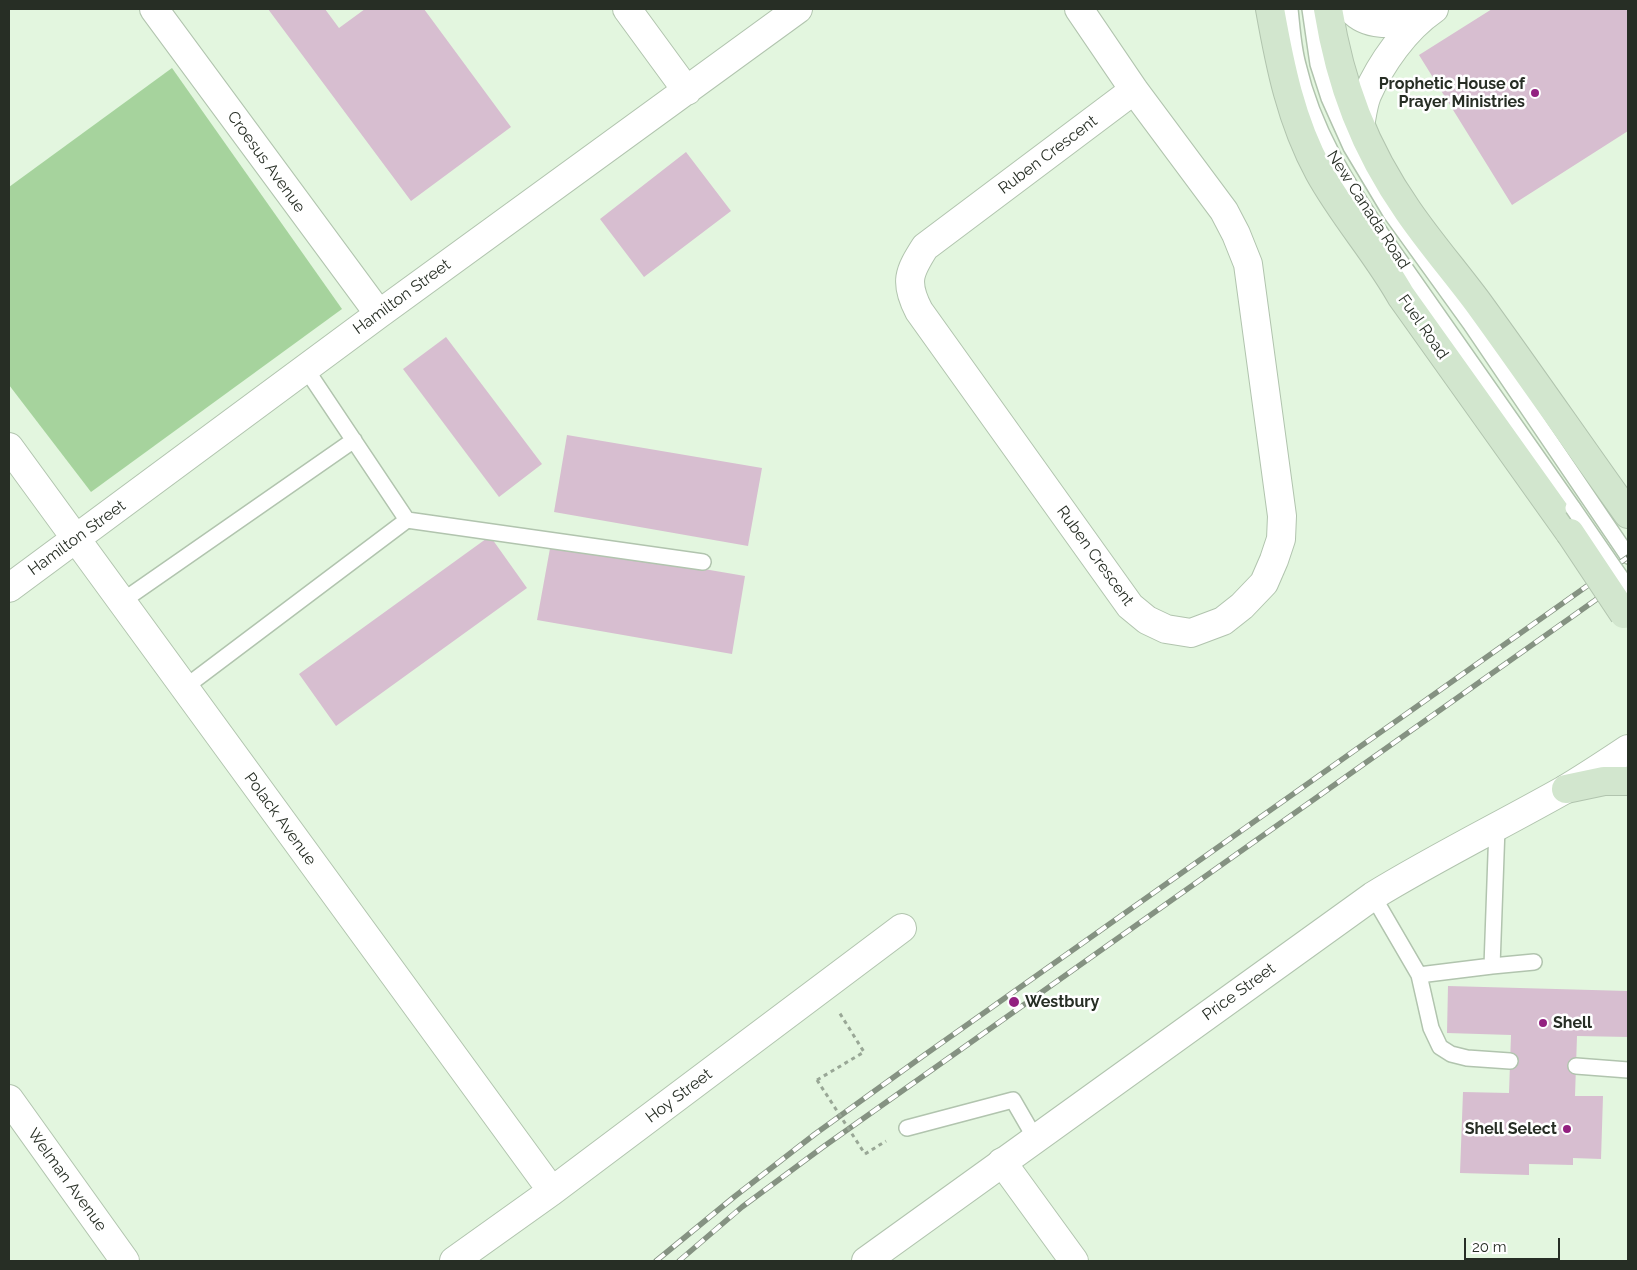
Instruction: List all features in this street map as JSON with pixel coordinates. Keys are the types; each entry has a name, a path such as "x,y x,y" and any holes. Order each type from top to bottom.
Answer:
{"main road":[{"name":"Fuel Road","path":"1270,9 1290,104 1301,136 1320,173 1344,212 1390,275 1401,296 1572,520 1627,607"},
{"path":"1328,9 1333,39 1348,95 1360,126 1379,165 1408,210 1479,304 1599,492 1628,514"},
{"path":"1566,789 1604,781 1628,781"}],"street":[{"name":"Croesus Avenue","path":"154,9 379,314"},
{"path":"627,9 687,90"},
{"name":"Hamilton Street","path":"9,588 379,314 798,9"},
{"name":"Ruben Crescent","path":"1079,9 1134,90 1224,211 1248,264 1282,516 1281,539 1264,584 1242,606 1223,621 1191,633 1166,629 1147,620 1130,606 924,319 911,296 909,277 925,247 1134,90"},
{"path":"1351,9 1370,22 1392,23 1427,14"},
{"path":"1360,126 1366,97 1378,74 1388,58 1427,14"},
{"name":"Polack Avenue","path":"9,447 552,1191"},
{"name":"Price Street","path":"866,1261 1373,896 1441,856 1566,789 1628,749"},
{"name":"Hoy Street","path":"454,1261 552,1191 902,928"},
{"name":"Welman Avenue","path":"9,1099 126,1261"},
{"path":"1002,1162 1074,1261"}],"lane":[{"name":"New Canada Road","path":"1290,9 1298,65 1317,124 1334,160 1572,520"},
{"name":"New Canada Road","path":"1310,9 1318,64 1329,98 1351,147 1390,212 1470,323 1599,492 1628,556"},
{"path":"306,369 407,520"},
{"path":"121,602 354,440"},
{"path":"184,688 407,520 703,562"},
{"path":"1492,966 1497,827"},
{"path":"1373,896 1419,975 1431,1028 1440,1048 1451,1054 1467,1058 1510,1061"},
{"path":"1419,975 1534,962"},
{"path":"1576,1066 1628,1070"},
{"path":"907,1128 1014,1100 1036,1138"}],"path":[{"path":"823,987 864,1052 818,1080 865,1154"}],"green space":[{"path":"172,68 342,309 91,492 9,385 9,187"}],"building":[{"path":"268,9 325,9 339,28 365,9 424,9 511,127 411,201"},
{"name":"Prophetic House of Prayer Ministries","path":"1492,9 1628,9 1628,131 1512,205 1419,55"},
{"path":"686,152 731,211 644,277 600,219"},
{"path":"446,337 542,464 499,497 403,369"},
{"path":"567,435 762,468 748,546 554,512"},
{"path":"490,536 527,588 336,726 299,674"},
{"path":"551,543 745,576 732,654 537,620"},
{"path":"1448,986 1628,991 1628,1037 1577,1036 1575,1096 1603,1096 1601,1159 1573,1158 1573,1165 1529,1164 1529,1175 1460,1173 1463,1092 1509,1093 1511,1035 1447,1033"}],"railway":[{"path":"656,1261 815,1134 1628,557"},
{"path":"679,1261 742,1207 823,1147 1628,577"}],"place":[{"name":"Prophetic House of Prayer Ministries","path":"1535,93"},
{"name":"Westbury","path":"1014,1002"},
{"name":"Shell","path":"1543,1023"},
{"name":"Shell Select","path":"1567,1129"}]}
